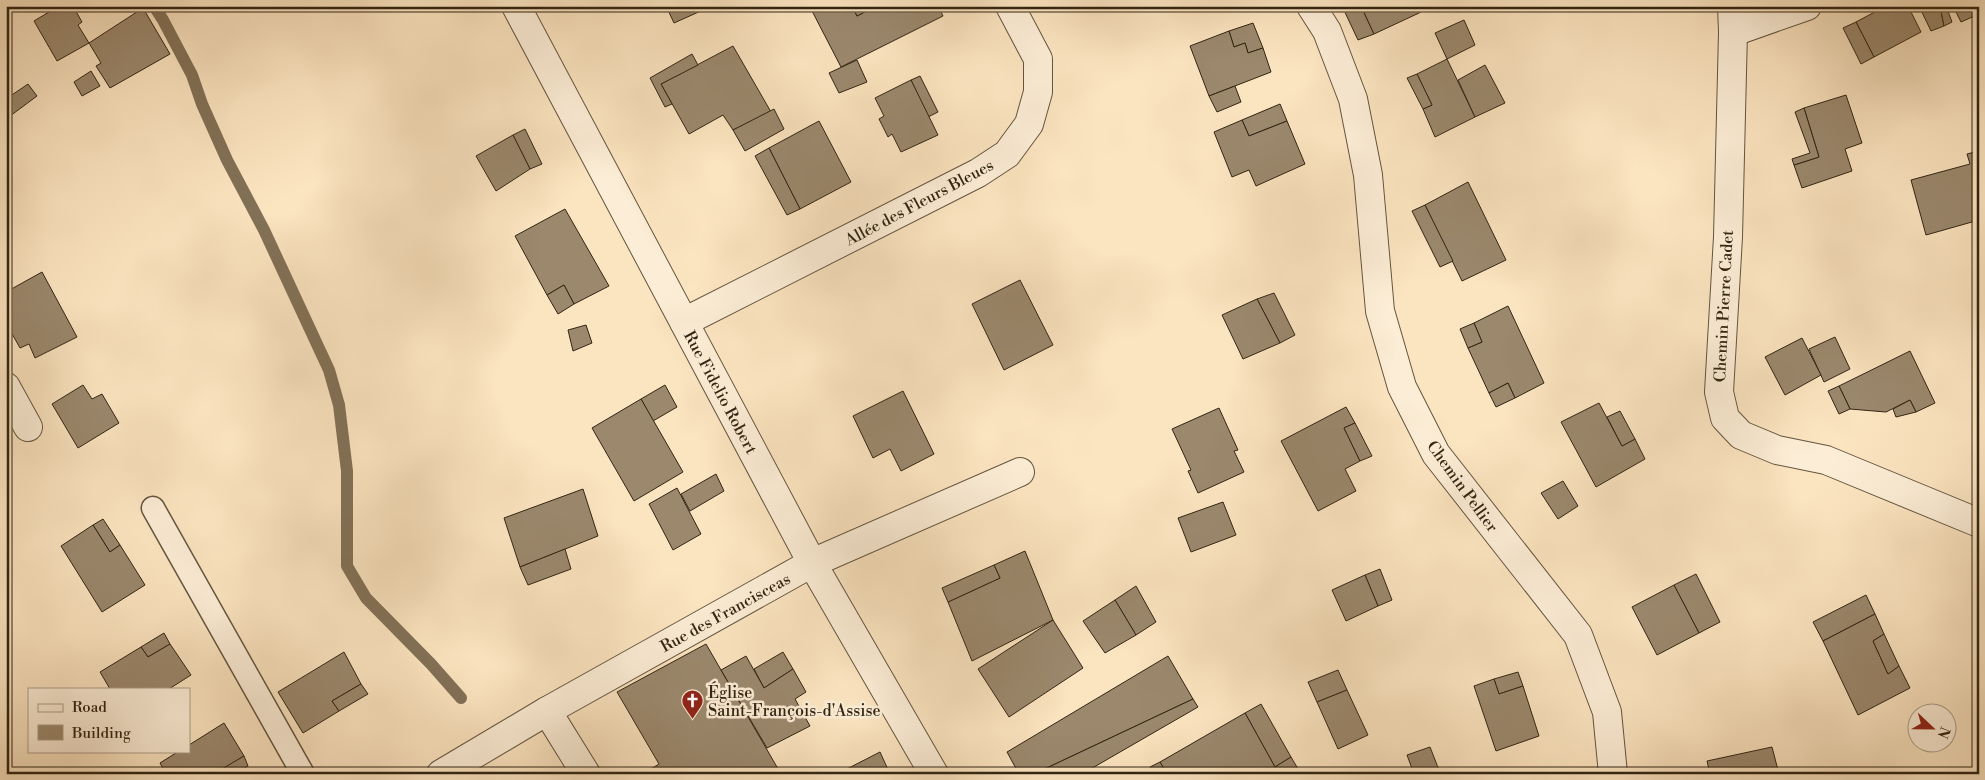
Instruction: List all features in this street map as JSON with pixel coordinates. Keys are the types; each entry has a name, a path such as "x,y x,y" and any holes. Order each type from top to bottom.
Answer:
{"street":[{"name":"Rue Fidelio Robert","path":"516,6 812,563 934,774"},
{"name":"Allée des Fleurs Bleues","path":"684,322 978,173 1007,154 1029,124 1038,92 1038,59 1010,6"},
{"name":"Chemin Pellier","path":"1311,6 1327,31 1353,99 1368,175 1380,311 1402,387 1436,454 1578,636 1607,712 1613,774"},
{"path":"1733,19 1807,6"},
{"name":"Chemin Pierre Cadet","path":"1733,19 1728,237 1718,392 1725,418 1741,435 1777,450 1826,460 1979,523"},
{"path":"6,387 28,427"},
{"name":"Rue des Francisceas","path":"441,774 547,711 812,563 1020,472"},
{"path":"547,711 586,774"}],"lane":[{"path":"152,508 303,774"}],"building":[{"path":"59,6 73,6 82,22 78,25 89,43 57,61 34,21"},
{"path":"666,6 712,6 674,23"},
{"path":"816,6 852,6 857,16 876,6 938,6 943,16 841,67 811,9"},
{"path":"852,6 871,6 872,8 857,16"},
{"path":"1342,6 1361,6 1374,34 1358,40"},
{"path":"1361,6 1434,6 1374,34"},
{"path":"1886,6 1908,6 1921,32 1874,57 1856,22"},
{"path":"1919,6 1940,6 1944,26 1931,31"},
{"path":"1940,6 1946,6 1952,22 1944,26"},
{"path":"1953,6 1979,6 1979,14 1961,22"},
{"path":"143,8 170,54 110,88 96,66 101,63 89,43"},
{"path":"1464,20 1475,45 1447,59 1435,33"},
{"path":"1856,22 1874,57 1861,64 1843,28"},
{"path":"1253,23 1263,48 1248,53 1245,43 1234,47 1229,31"},
{"path":"1229,31 1234,47 1245,43 1248,53 1263,48 1271,72 1209,96 1190,46"},
{"path":"733,46 771,112 733,130 723,115 689,134 661,84"},
{"path":"692,54 698,65 661,84 672,104 665,107 650,78"},
{"path":"1447,59 1475,117 1435,137 1423,109 1432,105 1417,74"},
{"path":"857,60 867,82 839,93 829,73"},
{"path":"1485,65 1505,103 1475,117 1458,80"},
{"path":"91,71 100,86 82,96 74,82"},
{"path":"1417,74 1432,105 1423,109 1407,78"},
{"path":"920,76 938,112 928,117 911,80"},
{"path":"911,80 938,135 901,152 892,134 888,137 879,119 884,116 875,98"},
{"path":"28,84 37,96 6,119 6,99"},
{"path":"1235,86 1241,102 1217,112 1209,96"},
{"path":"1846,95 1862,143 1845,149 1852,171 1802,188 1794,165 1819,157 1804,108"},
{"path":"1280,104 1287,121 1249,136 1242,120"},
{"path":"1804,108 1819,157 1794,165 1792,159 1810,153 1795,112"},
{"path":"774,109 784,129 745,151 733,130"},
{"path":"1242,120 1249,136 1287,121 1305,164 1256,186 1249,170 1232,177 1214,132"},
{"path":"819,121 851,182 800,209 769,148"},
{"path":"525,129 542,164 530,169 513,135"},
{"path":"513,135 530,169 496,191 476,156"},
{"path":"769,148 800,209 787,215 755,156"},
{"path":"1979,151 1979,182 1975,184 1979,196 1979,220 1926,235 1911,180 1970,164 1967,154"},
{"path":"1468,182 1506,260 1462,281 1425,205"},
{"path":"1425,205 1453,261 1440,267 1412,211"},
{"path":"565,209 609,286 574,304 564,285 547,295 515,236"},
{"path":"42,272 77,337 35,358 29,344 20,348 6,323 6,292"},
{"path":"1020,280 1053,345 1004,370 972,304"},
{"path":"564,285 574,304 558,314 547,295"},
{"path":"1274,293 1295,335 1280,343 1257,299"},
{"path":"1257,299 1280,343 1243,359 1222,315"},
{"path":"1508,306 1544,383 1515,398 1508,383 1489,393 1468,348 1482,342 1474,323"},
{"path":"1474,323 1482,342 1468,348 1460,329"},
{"path":"586,325 592,343 573,351 568,330"},
{"path":"1835,337 1850,369 1824,382 1809,349"},
{"path":"1802,338 1821,375 1785,395 1765,357"},
{"path":"1910,351 1935,403 1916,412 1910,400 1886,412 1850,409 1839,386"},
{"path":"1508,383 1515,398 1496,407 1489,393"},
{"path":"83,385 92,399 102,394 119,423 78,448 52,404"},
{"path":"665,385 677,407 653,421 641,399"},
{"path":"1839,386 1850,409 1839,414 1828,391"},
{"path":"903,391 934,454 901,471 890,449 873,458 853,416"},
{"path":"641,399 683,472 634,501 592,428"},
{"path":"1910,400 1916,412 1896,417 1893,409"},
{"path":"1599,403 1622,446 1635,439 1645,459 1596,487 1561,422"},
{"path":"1346,407 1355,423 1344,428 1360,461 1345,469 1356,491 1318,511 1281,441"},
{"path":"1219,408 1238,450 1234,451 1244,472 1198,493 1188,471 1191,470 1172,429"},
{"path":"1620,411 1635,439 1622,446 1607,417"},
{"path":"1355,423 1372,456 1360,461 1344,428"},
{"path":"716,474 724,491 690,511 681,494"},
{"path":"1563,481 1578,506 1558,519 1541,493"},
{"path":"677,488 701,534 673,550 649,504"},
{"path":"583,489 598,536 520,567 504,518"},
{"path":"1223,502 1236,535 1191,552 1178,518"},
{"path":"103,519 120,545 110,552 93,525"},
{"path":"93,525 110,552 120,545 145,585 102,612 61,546"},
{"path":"565,549 571,569 528,585 520,567"},
{"path":"1025,551 1053,620 972,661 948,602 1000,578 994,565"},
{"path":"994,565 1000,578 948,602 942,588"},
{"path":"1380,569 1392,600 1378,606 1365,575"},
{"path":"1696,574 1720,622 1699,633 1674,585"},
{"path":"1365,575 1378,606 1346,621 1332,590"},
{"path":"1674,585 1699,633 1657,655 1632,607"},
{"path":"1136,586 1156,622 1136,635 1115,600"},
{"path":"1866,595 1875,614 1823,641 1813,622"},
{"path":"1115,600 1136,635 1105,653 1083,621"},
{"path":"1875,614 1884,634 1873,641 1888,674 1899,666 1910,688 1858,715 1823,641"},
{"path":"1053,620 1083,668 1009,717 978,669"},
{"path":"164,633 170,644 148,657 141,647"},
{"path":"1884,634 1899,666 1888,674 1873,641"},
{"path":"170,644 191,675 171,688 109,688 100,672 141,647 148,657"},
{"name":"Église Saint-François-d'Assise","path":"706,644 781,774 643,774 659,764 617,692"},
{"path":"344,652 361,684 332,701 339,711 303,733 278,692"},
{"path":"783,652 793,669 764,688 754,669"},
{"path":"746,656 764,688 793,669 806,692 795,699 810,726 767,748 721,670"},
{"path":"1168,656 1193,699 1034,774 1019,774 1007,752"},
{"path":"1338,670 1347,690 1317,702 1308,682"},
{"path":"1518,672 1523,686 1499,694 1494,679"},
{"path":"1494,679 1499,694 1523,686 1539,736 1496,751 1474,686"},
{"path":"361,684 368,694 339,711 332,701"},
{"path":"1347,690 1368,735 1338,749 1317,702"},
{"path":"1193,699 1198,707 1082,774 1034,774"},
{"path":"1261,704 1291,757 1275,767 1245,713"},
{"path":"1245,713 1275,767 1291,757 1301,774 1167,774 1160,762"},
{"path":"224,723 244,756 215,774 166,774 160,763 177,752 190,752 190,744"},
{"path":"1430,747 1439,770 1427,774 1414,774 1407,755"},
{"path":"1772,747 1779,774 1710,774 1707,761"},
{"path":"880,752 890,774 837,774"},
{"path":"244,756 248,766 233,774 215,773"},
{"path":"1160,762 1167,774 1154,774 1150,767"}],"waterway":[{"path":"154,6 192,75 202,104 227,160 264,230 329,370 339,405 347,471 347,566 366,598 431,664 461,698"}],"place":[{"name":"Église Saint-François-d'Assise","path":"692,720"}]}
